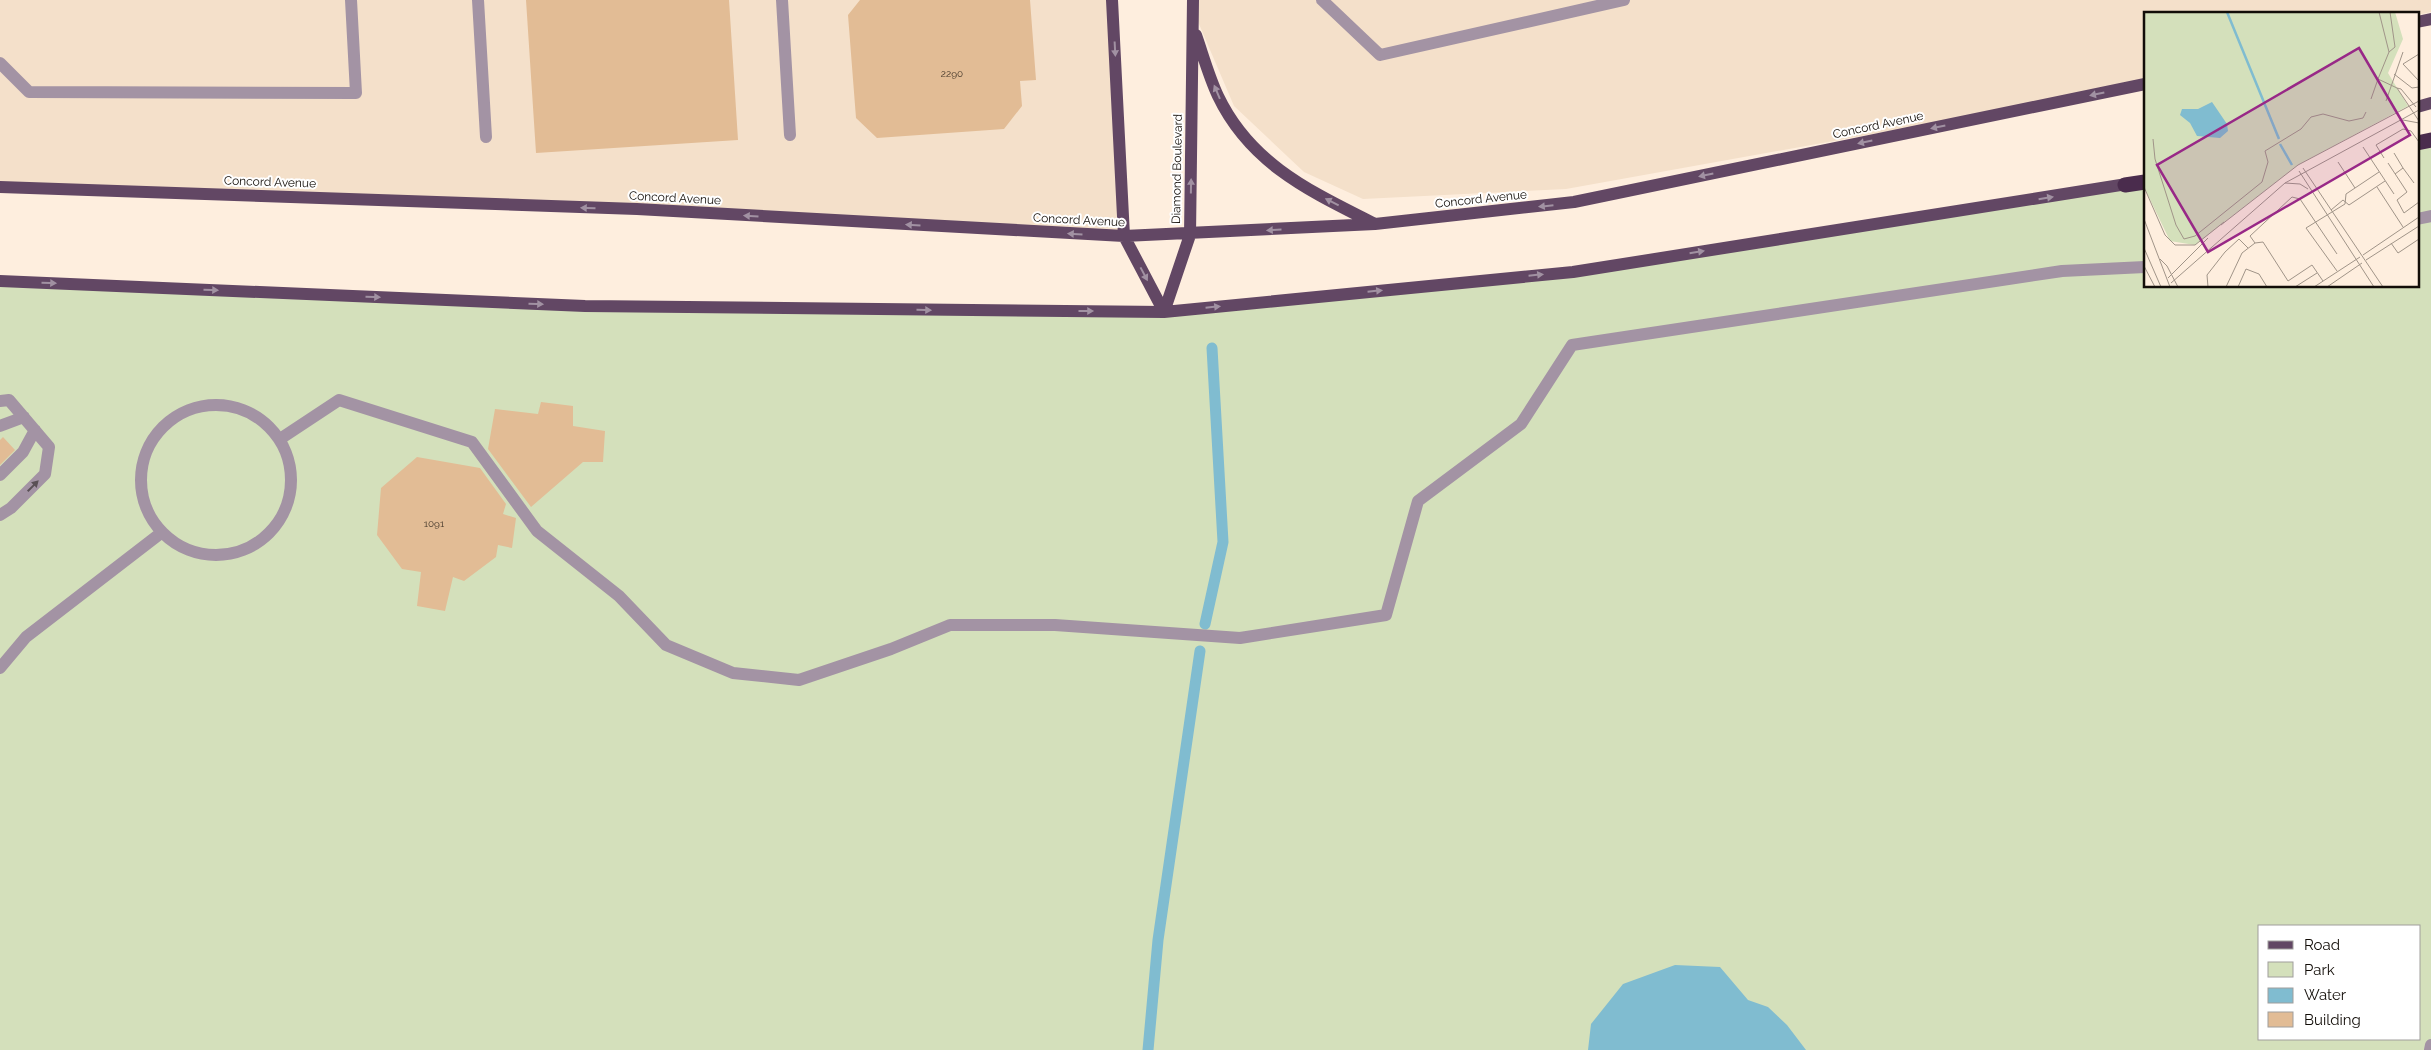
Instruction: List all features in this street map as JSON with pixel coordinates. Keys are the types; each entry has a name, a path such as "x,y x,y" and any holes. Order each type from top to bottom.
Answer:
{"highway":[{"path":"2418,142 2431,140"},
{"path":"2125,185 2144,181"}],"main road":[{"path":"1112,0 1124,236 1164,312"},
{"name":"Diamond Boulevard","path":"1164,312 1190,235 1193,0"},
{"path":"2418,22 2431,19"},
{"path":"1193,28 1218,97 1244,137 1276,169 1302,187 1375,224"},
{"name":"Concord Avenue","path":"3,186 638,209 1124,236 1190,235 1375,224 1574,202 2144,84"},
{"path":"2418,106 2431,103"},
{"path":"0,281 585,306 1164,312 1573,272 2125,185"}],"lane":[{"path":"0,63 29,92 356,93 352,0"},
{"path":"478,0 486,137"},
{"path":"782,0 790,134"},
{"path":"1322,0 1380,55 1624,0"},
{"path":"2418,218 2431,216"},
{"path":"280,439 339,400 472,442 536,531 620,596 666,645 733,673 799,680 891,649 950,625 1055,625 1240,638 1386,614 1418,501 1521,424 1572,345 2062,271 2144,267"},
{"path":"0,401 9,400 49,447 45,474 10,508 0,515"},
{"path":"216,404 240,408 263,421 280,439 289,462 292,487 286,511 272,532 253,547 229,555 204,556 181,548 161,533 147,512 140,488 142,463 152,439 168,420 191,408 216,404"},
{"path":"0,426 24,417"},
{"path":"0,475 23,452 35,430"},
{"path":"0,668 26,637 161,533"},
{"path":"2430,1050 2431,1045"}],"shaded area":[{"path":"0,0 1112,0 1124,236 0,183"},
{"path":"1193,0 2431,0 2431,12 2418,15 2418,12 2144,12 2144,83 2106,92 1566,189 1363,199 1304,172 1234,106 1193,10"}],"green space":[{"path":"2431,140 2431,1050 0,1050 0,281 585,306 1164,312 1573,272 2144,182 2144,288 2418,288 2418,143"}],"water":[{"path":"1675,965 1720,967 1748,1000 1768,1007 1787,1025 1806,1050 1588,1050 1591,1024 1623,984"}],"building":[{"path":"526,0 729,0 738,140 536,153"},
{"path":"860,0 1030,0 1036,80 1020,81 1022,106 1004,129 877,138 856,118 848,15"},
{"path":"541,402 573,406 573,426 605,431 603,462 583,462 531,507 488,449 495,409 538,414"},
{"path":"3,437 15,450 0,465 0,440"},
{"path":"417,457 480,468 506,504 503,514 516,518 512,548 498,545 496,557 464,581 453,577 445,611 417,606 421,572 402,569 377,535 381,488"}],"waterway":[{"path":"1205,624 1223,542 1212,348"},
{"path":"1148,1050 1158,940 1200,651"}]}
